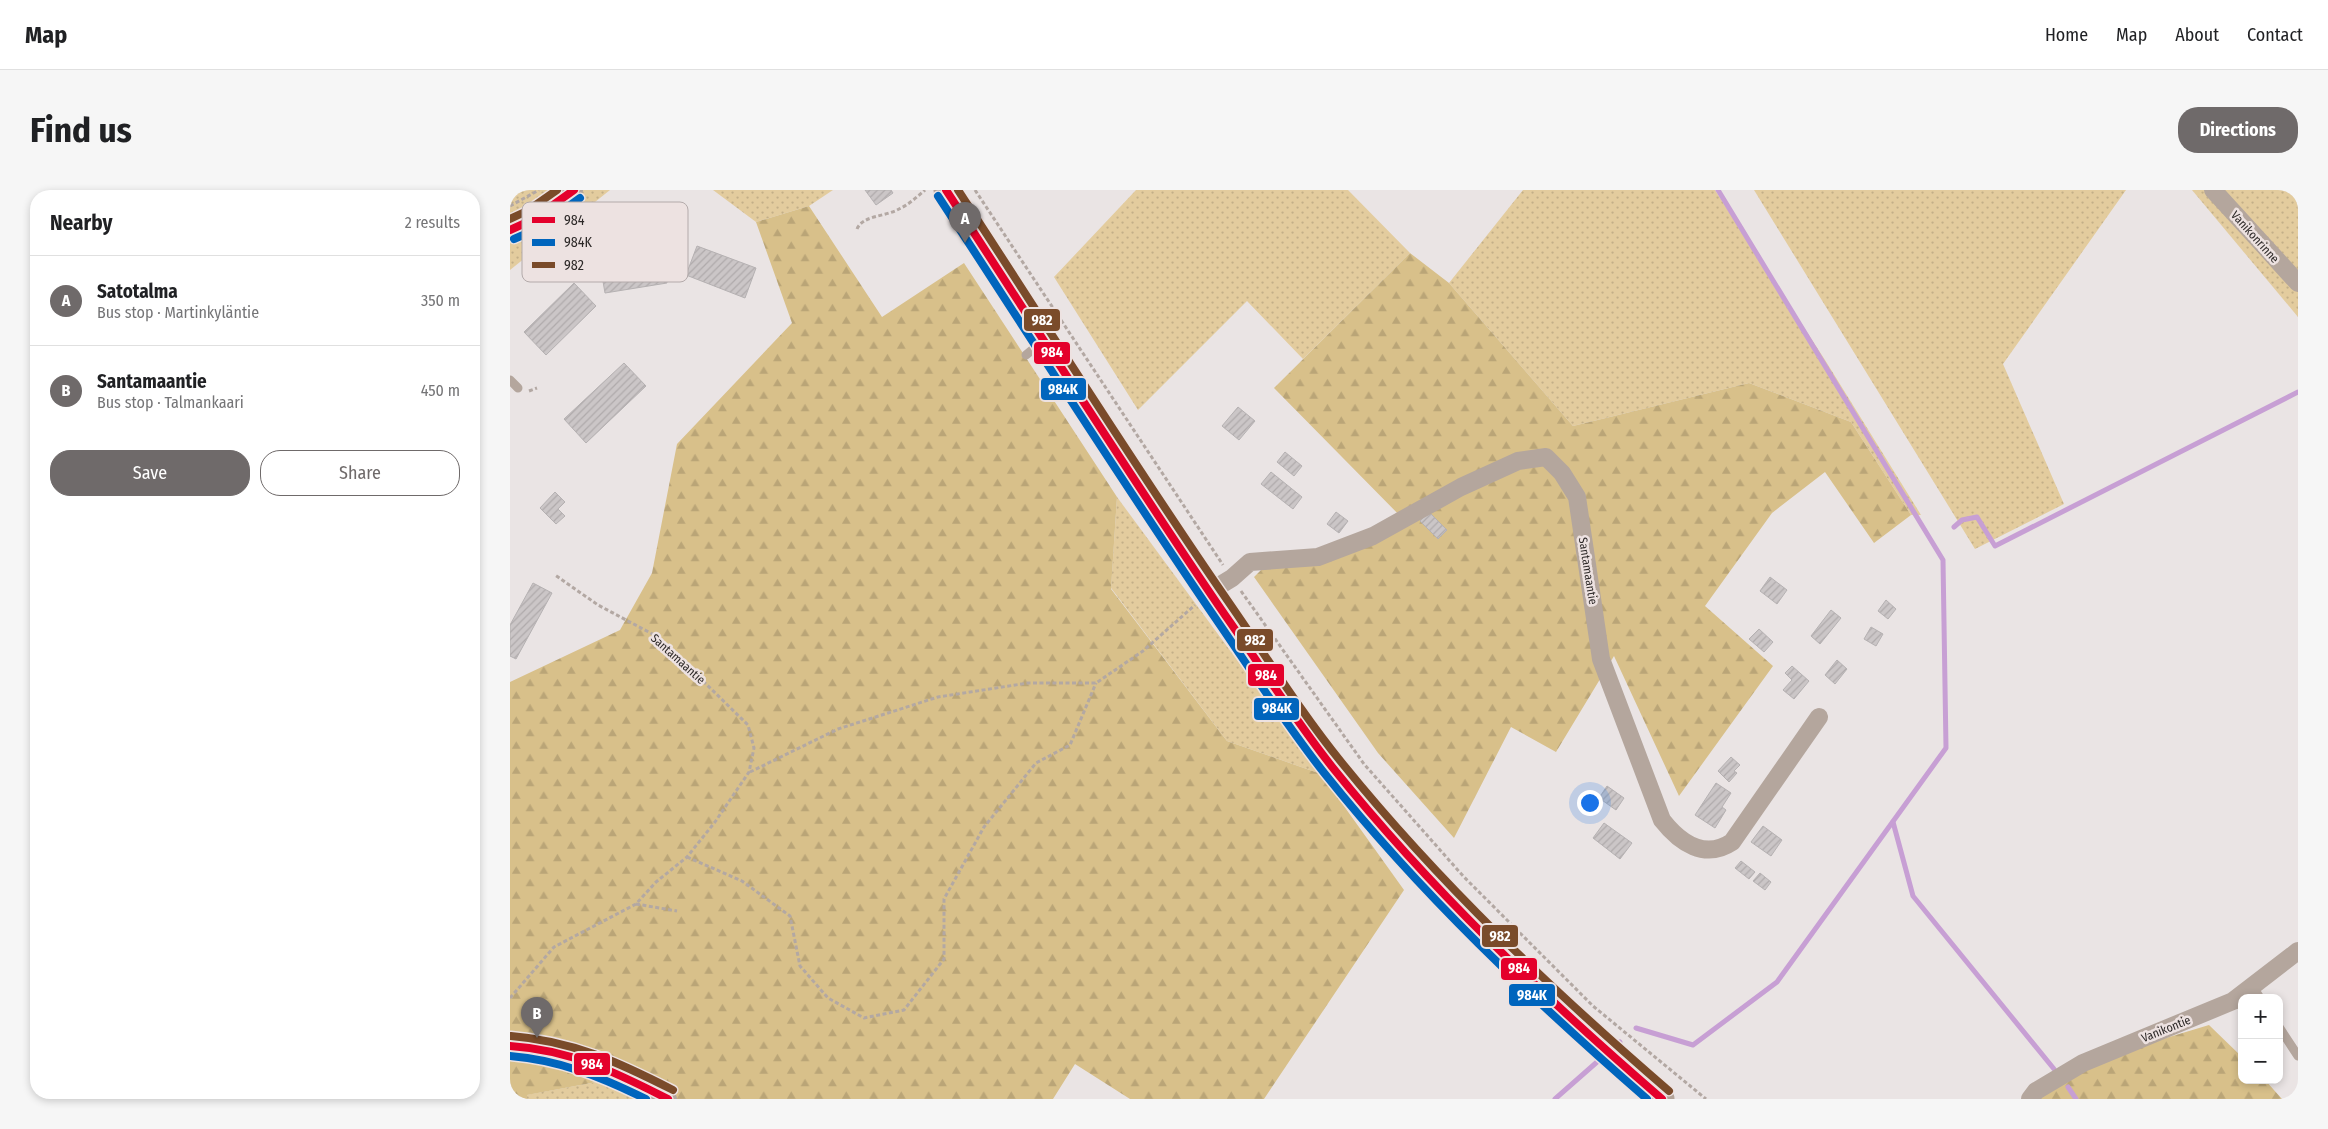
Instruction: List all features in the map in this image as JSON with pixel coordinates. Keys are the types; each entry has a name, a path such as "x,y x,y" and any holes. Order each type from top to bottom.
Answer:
{"street":[{"path":"557,202 574,190"},
{"path":"946,190 1035,347 1332,766 1419,870 1493,946 1577,1026 1662,1099"},
{"name":"Vanikonrinne","path":"2213,190 2298,283"},
{"path":"510,230 522,225"},
{"name":"Santamaantie","path":"1209,592 1232,578 1250,562 1318,557 1327,554 1373,536 1461,487 1518,461 1546,456 1562,473 1577,497 1601,659 1662,820 1675,837 1705,850 1721,849 1732,842 1819,717"},
{"name":"Vanikontie","path":"2030,1099 2036,1091 2083,1063 2256,992 2298,951"},
{"path":"510,1046 562,1052 594,1061 668,1099"}],"lane":[{"path":"510,380 518,388"},
{"path":"2283,1033 2298,1056"}],"path":[{"path":"510,206 540,190"},
{"path":"857,230 859,224 866,219 899,209 925,190"},
{"path":"975,190 1190,518 1364,764 1464,877 1593,1006 1706,1099"},
{"name":"Santamaantie","path":"510,998 554,947 636,904 656,882 687,857 749,772 754,748 748,725 658,637 598,605 555,575"},
{"path":"687,857 742,881 790,916 800,966 828,998 864,1018 904,1010 944,959 944,899 984,827 1036,763 1070,745 1096,683 1143,651 1209,592"},
{"path":"749,772 838,729 938,697 1028,683 1096,683"},
{"path":"636,904 677,911"}],"shaded area":[{"path":"510,190 610,190 595,202 562,202 557,196 547,202 522,202 522,217 510,222"},
{"path":"713,190 833,190 809,206 756,222"},
{"path":"1136,190 1348,190 1410,253 1303,359 1247,301 1138,410 1054,277"},
{"path":"1523,190 1715,190 1825,360 1921,515 1911,515 1851,422 1749,383 1573,426 1449,283"},
{"path":"1754,190 2126,190 2003,364 2064,504 1975,549"},
{"path":"2192,190 2298,190 2298,317"},
{"path":"522,233 522,260 510,270 510,237"},
{"path":"1117,497 1321,774 1227,741 1111,588"},
{"path":"602,1081 645,1099 527,1099 526,1095"}],"green space":[{"path":"809,206 882,317 964,263 1117,497 1111,589 1227,741 1321,774 1404,890 1264,1099 1130,1099 1075,1064 1053,1099 645,1099 602,1081 527,1095 527,1099 510,1099 510,1046 590,1060 542,1035 510,1033 510,682 620,630 652,573 677,444 792,323 756,222"},
{"path":"1410,253 1449,283 1573,426 1749,383 1851,422 1911,515 1874,543 1825,472 1772,513 1705,606 1773,666 1679,796 1614,656 1556,752 1511,727 1454,838 1378,753 1254,577 1263,568 1409,525 1274,388"},
{"path":"2209,1025 2238,1053 2238,1084 2269,1084 2282,1099 2030,1099 2083,1063"}],"building":[{"path":"865,190 891,190 893,193 876,205"},
{"path":"697,246 756,268 745,298 688,276 688,270"},
{"path":"603,282 667,283 605,293"},
{"path":"574,283 596,306 546,355 524,332"},
{"path":"624,363 646,386 586,443 564,419"},
{"path":"1238,407 1255,421 1239,440 1222,426"},
{"path":"1285,452 1302,466 1294,476 1277,462"},
{"path":"1271,472 1302,497 1293,509 1261,484"},
{"path":"555,492 565,502 558,509 565,516 556,524 540,508"},
{"path":"1336,512 1348,521 1339,533 1327,524"},
{"path":"1429,512 1447,530 1438,539 1420,521"},
{"path":"1770,577 1787,590 1777,604 1760,591"},
{"path":"533,583 552,593 516,659 510,656 510,625"},
{"path":"1886,600 1896,609 1888,619 1878,611"},
{"path":"1831,610 1841,618 1820,644 1811,636"},
{"path":"1871,627 1883,634 1876,646 1864,639"},
{"path":"1759,629 1773,642 1764,652 1749,639"},
{"path":"1837,660 1847,669 1835,684 1825,675"},
{"path":"1792,666 1809,681 1794,699 1783,690 1792,680 1785,673"},
{"path":"1731,757 1740,765 1734,771 1737,773 1729,782 1718,771"},
{"path":"1716,783 1731,793 1722,807 1726,810 1715,828 1695,815"},
{"path":"1607,786 1624,798 1616,810 1599,798"},
{"path":"1604,823 1632,843 1620,859 1593,838"},
{"path":"1763,826 1782,840 1771,856 1751,842"},
{"path":"1741,861 1755,872 1749,879 1735,868"},
{"path":"1760,873 1771,882 1765,890 1753,881"}],"waterway":[{"path":"1636,1028 1693,1045 1777,982 1946,748 1943,560 1718,190"},
{"path":"1954,527 1962,520 1977,517 1995,546 2298,392"},
{"path":"1893,822 1913,896 2054,1069"},
{"path":"1555,1099 1597,1062"},
{"path":"2068,1087 2076,1099"}],"transit line":[{"name":"982","path":"540,202 557,190"},
{"name":"984","path":"557,202 574,190"},
{"name":"984","path":"946,190 1189,562 1291,712 1333,768 1409,857 1490,941 1532,982 1662,1099"},
{"name":"982","path":"958,190 1162,504 1327,744 1379,808 1498,934 1582,1014 1669,1091"},
{"name":"984K","path":"938,196 1182,569 1283,718 1325,774 1361,818 1438,903 1520,984 1647,1099"},
{"name":"984K","path":"574,202 580,198"},
{"name":"982","path":"510,219 522,213"},
{"name":"984","path":"510,230 522,225"},
{"name":"984K","path":"514,239 522,236"},
{"name":"982","path":"511,1036 555,1043 595,1054 673,1090"},
{"name":"984","path":"510,1046 532,1048 573,1057 611,1071 668,1099"},
{"name":"984K","path":"510,1056 546,1061 580,1071 646,1099"}],"place":[{"name":"Satotalma","path":"965,243"},
{"name":"Santamaantie","path":"537,1038"}]}
